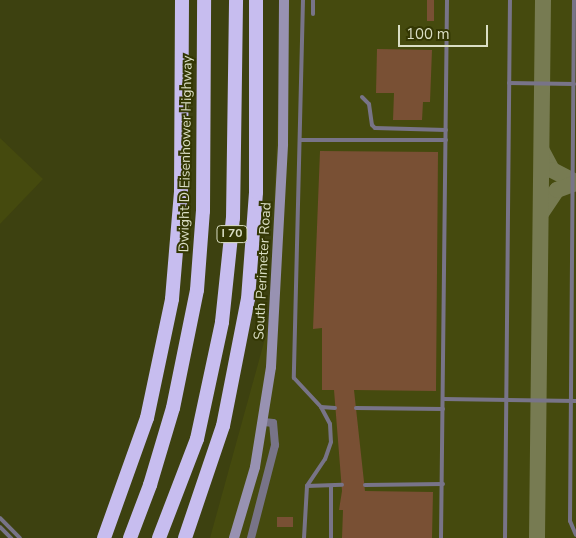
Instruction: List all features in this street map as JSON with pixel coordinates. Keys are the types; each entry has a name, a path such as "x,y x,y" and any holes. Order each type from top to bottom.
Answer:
{"highway":[{"path":"104,538 147,418 172,299 181,192 182,0"},
{"name":"Dwight D Eisenhower Highway","path":"130,538 150,485 173,408 197,290 203,211 204,0"},
{"name":"I 70","path":"159,538 197,439 222,322 233,218 236,0"},
{"path":"185,538 223,426 248,299 256,192 256,0"}],"street":[{"name":"South Perimeter Road","path":"234,538 253,478 264,422 277,300 284,0"},
{"path":"251,538 275,445 273,423 264,422"}],"lane":[{"path":"303,0 294,378 322,408 330,424 331,442 325,459 307,486 304,538"},
{"path":"313,0 313,14"},
{"path":"441,538 447,0"},
{"path":"505,538 510,0"},
{"path":"574,0 575,149 570,521 576,535"},
{"path":"510,83 574,84"},
{"path":"362,97 369,104 372,125 375,128 446,130"},
{"path":"300,140 446,140"},
{"path":"443,399 576,401"},
{"path":"322,408 335,408"},
{"path":"356,408 443,409"},
{"path":"364,485 442,484"},
{"path":"307,486 342,485"},
{"path":"331,486 331,538"},
{"path":"0,518 20,538"},
{"path":"0,527 11,538"}],"shaded area":[{"path":"279,0 576,0 576,538 210,538 269,324 279,82"},
{"path":"0,138 43,179 0,224"}],"building":[{"path":"427,0 434,0 434,21 427,21"},
{"path":"377,49 432,50 430,102 423,102 422,120 393,120 394,93 376,93"},
{"path":"320,151 438,152 436,391 354,390 365,491 433,492 432,538 342,538 343,510 339,510 342,491 334,390 322,390 322,328 313,329"},
{"path":"277,517 293,517 293,527 277,527"}],"taxiway":[{"path":"537,538 543,0"},
{"path":"542,151 552,170 576,182"},
{"path":"542,212 557,190 576,183"}]}
